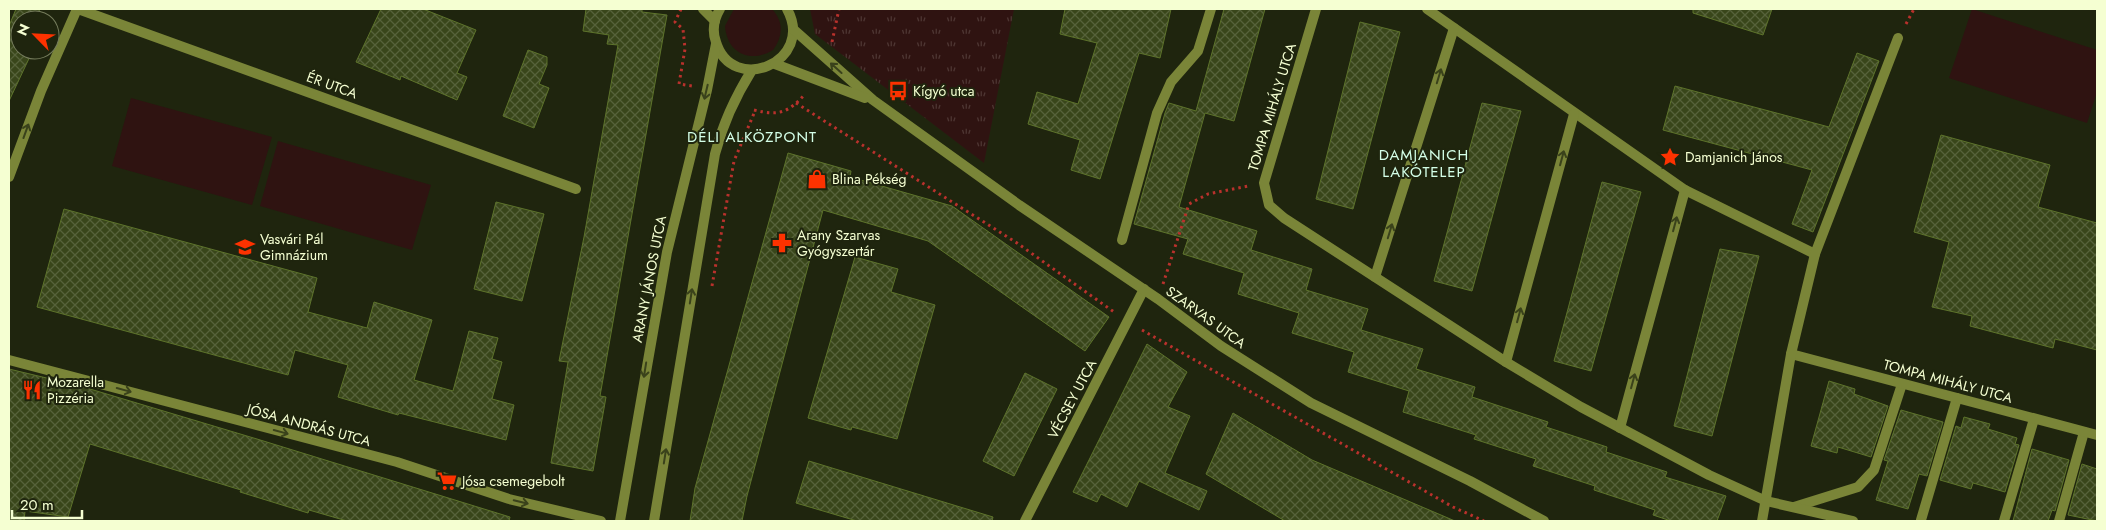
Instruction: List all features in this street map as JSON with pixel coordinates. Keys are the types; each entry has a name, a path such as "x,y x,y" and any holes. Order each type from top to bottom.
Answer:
{"street":[{"path":"9,177 41,91 78,9"},
{"name":"ÉR UTCA","path":"78,9 576,189"},
{"path":"702,9 715,21 720,9"},
{"path":"1122,240 1157,113 1171,82 1198,51 1211,9"},
{"name":"TOMPA MIHÁLY UTCA","path":"1316,9 1264,183 1269,205 1284,218 1506,362 1620,428 1709,475 1766,500 1853,521"},
{"path":"1427,9 1684,190 1815,254"},
{"path":"716,44 727,60 734,65 752,70 775,64 784,55 791,43 793,30 790,11"},
{"name":"ARANY JÁNOS UTCA","path":"620,521 667,252 707,90 716,44 715,21"},
{"path":"1376,277 1454,28"},
{"name":"SZARVAS UTCA","path":"793,30 873,100 1019,205 1144,289 1221,346 1311,404 1470,482 1544,521"},
{"path":"1762,521 1791,354 1815,254 1898,38"},
{"name":"SZARVAS UTCA","path":"775,64 873,100"},
{"path":"654,521 714,154 726,116 752,70"},
{"path":"1506,362 1574,114"},
{"path":"1620,428 1684,190"},
{"name":"VÉCSEY UTCA","path":"1025,521 1144,289"},
{"name":"TOMPA MIHÁLY UTCA","path":"1791,354 2097,436"},
{"name":"JÓSA ANDRÁS UTCA","path":"9,360 397,462 509,499 602,521"},
{"path":"1794,507 1858,488 1874,470 1902,384"},
{"path":"1921,520 1957,398"},
{"path":"2004,521 2034,418"},
{"path":"2059,521 2084,432"}],"path":[{"path":"712,288 734,161 755,111 779,114 796,103"},
{"path":"1158,299 1189,204 1208,194 1264,183"}],"green space":[{"path":"734,9 772,9 779,19 781,29 779,40 773,50 756,56 748,56 735,49 730,43 725,26"},
{"path":"810,9 1014,9 984,163 815,34"},
{"path":"1972,9 2097,50 2097,92 2087,123 1949,78"},
{"path":"131,98 272,137 252,205 112,166"},
{"path":"278,141 431,185 412,250 260,206"}],"building":[{"path":"16,9 40,9 40,10"},
{"path":"381,9 423,9 476,30 457,73 467,77 457,100 401,76 400,80 356,62"},
{"path":"586,9 642,9 642,12 667,15 600,396 606,397 593,471 551,463 568,362 559,361 584,237 618,45 607,44 609,35 583,31"},
{"path":"1065,9 1171,9 1160,58 1139,53 1100,179 1071,170 1080,140 1028,124 1037,92 1078,104 1097,43 1060,34"},
{"path":"1224,9 1265,9 1234,121 1205,113 1179,207 1257,231 1251,250 1312,269 1306,290 1368,309 1361,330 1423,349 1416,369 1475,387 1472,397 1548,422 1546,427 1607,447 1606,452 1667,472 1665,477 1726,496 1717,521 1671,521 1653,515 1655,510 1594,490 1595,486 1533,466 1536,459 1474,439 1476,435 1403,412 1409,391 1348,372 1354,352 1292,333 1299,313 1238,294 1244,273 1183,254 1188,239 1134,224 1169,103 1196,111"},
{"path":"1693,9 1772,9 1763,35 1693,13"},
{"path":"1360,22 1400,32 1353,209 1316,199"},
{"path":"10,24 10,60 28,60 9,101"},
{"path":"528,50 547,57 547,65 539,84 549,88 534,128 503,116"},
{"path":"1857,53 1879,61 1813,232 1792,224 1812,170 1663,130 1675,86 1829,127"},
{"path":"1482,103 1521,111 1472,291 1434,281"},
{"path":"1941,135 2050,165 2038,207 2097,223 2097,350 2055,339 2053,348 1970,326 1972,316 1932,307 1949,242 1914,232"},
{"path":"788,153 851,171 850,177 952,206 1109,317 1085,351 928,241 823,210 742,521 690,521 695,488"},
{"path":"1602,182 1641,192 1591,371 1554,361"},
{"path":"496,202 544,214 522,301 474,289"},
{"name":"Vasvári Pál Gimnázium","path":"64,209 317,278 308,312 367,328 374,302 432,320 414,380 453,391 469,331 498,338 492,359 502,362 492,399 514,405 506,440 399,413 398,415 338,397 348,365 295,350 288,375 37,307"},
{"path":"1720,249 1759,256 1712,436 1674,426"},
{"path":"855,257 898,269 891,292 935,305 897,439 852,427 851,430 808,418"},
{"path":"1147,344 1187,372 1168,407 1190,416 1165,473 1207,491 1199,510 1139,481 1127,507 1101,494 1097,502 1073,492"},
{"path":"9,369 80,386 257,439 510,517 509,521 347,521 309,510 308,513 240,492 241,490 90,444 68,517 25,511 24,521 9,521"},
{"path":"1025,373 1057,389 1014,476 983,461"},
{"path":"1829,381 1855,389 1854,394 1888,406 1871,457 1838,447 1837,453 1811,446"},
{"path":"1901,410 1943,422 1927,476 1919,474 1908,509 1876,500 1888,461 1884,460"},
{"path":"1233,413 1312,460 1455,521 1285,521 1206,474"},
{"path":"1964,417 1990,424 1988,429 2017,438 2015,444 2019,445 2005,492 1973,483 1971,489 1940,480 1956,426 1961,428"},
{"path":"2032,449 2069,460 2055,511 2052,510 2048,521 2013,521"},
{"path":"809,461 993,517 992,521 857,521 796,503"},
{"path":"2082,464 2097,469 2097,521 2068,515"}],"place":[{"name":"Kígyó utca","path":"898,91"},
{"name":"Damjanich János","path":"1670,157"},
{"name":"Blina Pékség","path":"817,179"},
{"name":"Arany Szarvas Gyógyszertár","path":"782,243"},
{"name":"Vasvári Pál Gimnázium","path":"245,247"},
{"name":"Mozarella Pizzéria","path":"32,390"},
{"name":"Jósa csemegebolt","path":"447,481"}],"district":[{"name":"DÉLI ALKÖZPONT","path":"752,137"},
{"name":"DAMJANICH LAKÓTELEP","path":"1424,164"}]}
